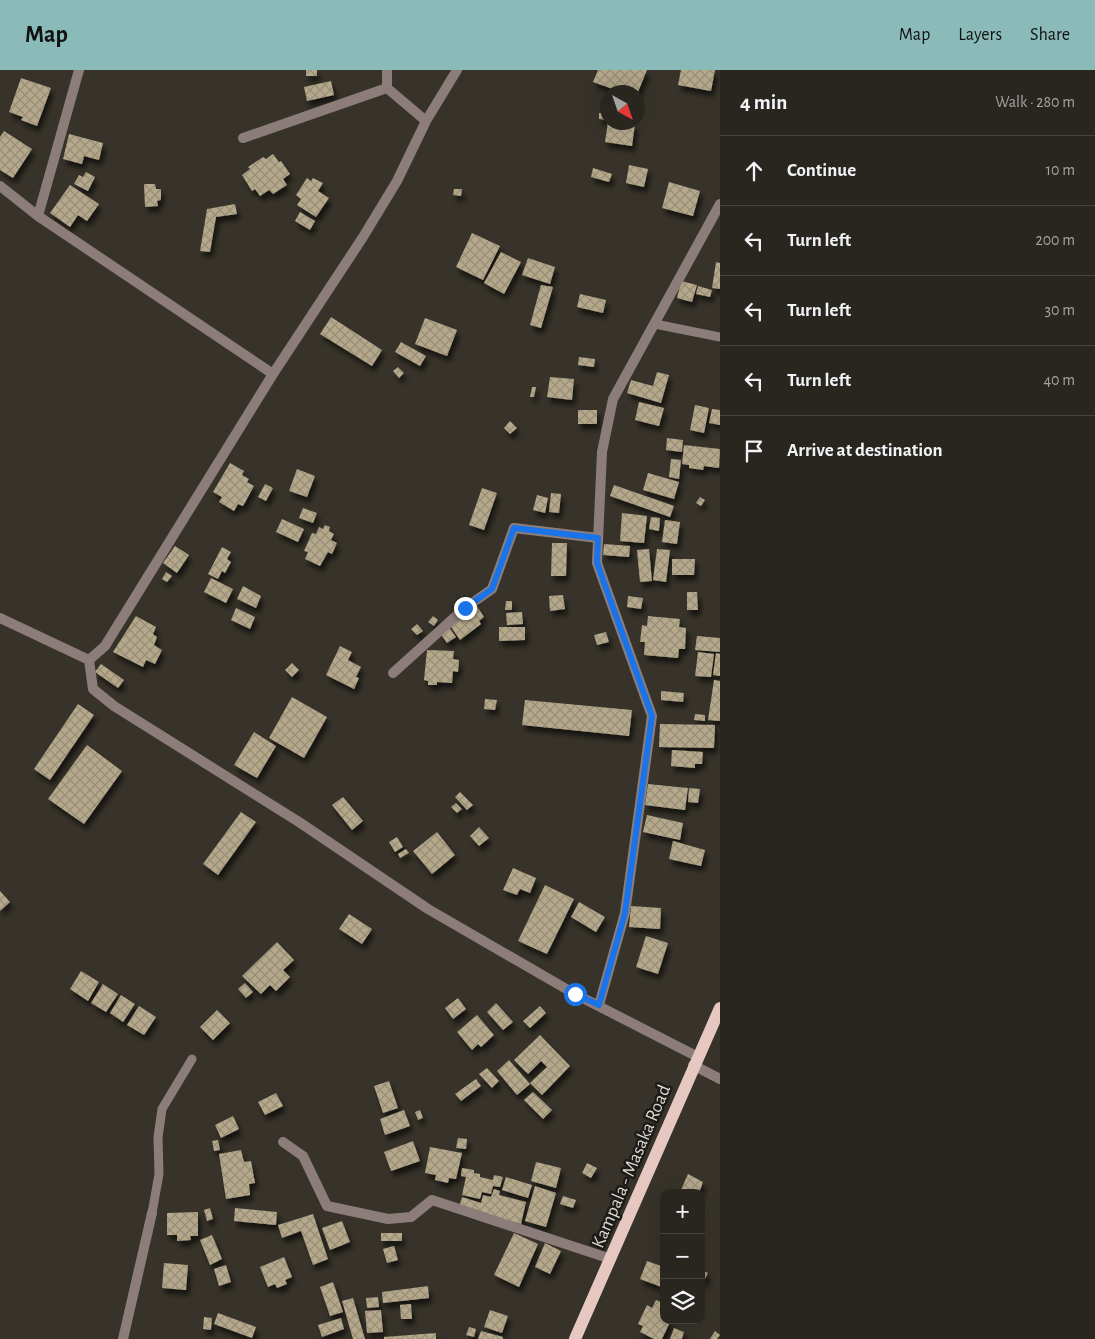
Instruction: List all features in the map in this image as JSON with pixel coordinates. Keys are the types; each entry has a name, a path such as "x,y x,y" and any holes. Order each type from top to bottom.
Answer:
{"main road":[{"name":"Kampala - Masaka Road","path":"575,1339 720,1008"}],"street":[{"path":"38,216 79,70"},
{"path":"387,70 387,88 426,121"},
{"path":"89,660 105,646 273,374 397,181 426,121 457,70"},
{"path":"243,138 387,88"},
{"path":"0,186 38,216 273,374"},
{"path":"599,1005 625,913 652,716 597,563 602,452 613,399 720,204"},
{"path":"393,673 465,608 492,589 514,528 598,538"},
{"path":"0,618 89,660"},
{"path":"89,660 93,689 114,706 299,822 428,909 696,1061 720,1079"},
{"path":"283,1142 303,1156 327,1206 388,1219 411,1217 432,1200 611,1258"},
{"path":"123,1339 152,1213"}],"lane":[{"path":"655,324 720,337"},
{"path":"152,1213 159,1174 158,1137 162,1110 192,1059"}],"building":[{"path":"306,70 317,70 317,76 306,76"},
{"path":"598,70 647,70 641,85 601,85 593,82"},
{"path":"681,70 715,70 711,91 678,85"},
{"path":"21,78 51,88 37,126 21,120 23,117 9,112"},
{"path":"331,81 334,95 307,101 304,87"},
{"path":"607,130 634,130 632,146 605,142"},
{"path":"4,131 32,149 13,178 0,170 0,137"},
{"path":"69,134 103,143 99,160 84,156 82,164 63,159"},
{"path":"273,154 279,162 281,161 290,174 283,179 287,185 273,194 269,190 260,196 255,189 252,191 242,175 250,169 248,167 263,157 266,159"},
{"path":"629,165 648,169 644,187 626,183"},
{"path":"593,168 612,174 609,182 591,177"},
{"path":"86,172 95,177 88,191 74,184 79,175 83,177"},
{"path":"307,178 311,181 313,178 323,183 318,191 329,198 316,217 297,205 301,199 296,195"},
{"path":"669,182 700,191 693,216 662,208"},
{"path":"144,184 155,184 156,189 161,189 161,200 157,201 158,206 145,207"},
{"path":"70,185 99,204 87,221 78,215 70,227 50,213"},
{"path":"454,189 462,189 461,196 453,195"},
{"path":"235,204 237,214 216,217 210,252 200,251 207,209"},
{"path":"300,212 315,221 310,230 295,221"},
{"path":"472,233 500,246 483,280 456,267"},
{"path":"501,252 521,262 504,294 484,283"},
{"path":"528,258 555,267 550,284 522,275"},
{"path":"716,262 720,263 720,289 712,288"},
{"path":"681,281 697,285 692,302 677,298"},
{"path":"541,285 553,287 541,328 530,325"},
{"path":"698,286 712,290 710,297 696,294"},
{"path":"580,294 606,300 603,313 577,307"},
{"path":"331,317 382,350 372,366 320,334"},
{"path":"425,318 457,330 447,356 415,344"},
{"path":"401,342 426,356 420,366 395,352"},
{"path":"579,357 595,359 594,367 578,365"},
{"path":"398,367 404,373 399,378 393,371"},
{"path":"657,372 669,375 661,403 627,393 631,380 653,386"},
{"path":"550,377 574,379 572,400 547,397"},
{"path":"532,387 536,387 534,397 530,397"},
{"path":"639,402 664,408 659,426 635,420"},
{"path":"695,405 709,408 704,433 690,430"},
{"path":"712,409 720,410 720,425 709,423"},
{"path":"578,410 597,410 597,424 578,424"},
{"path":"510,421 517,428 510,434 504,428"},
{"path":"667,438 683,440 682,452 666,450"},
{"path":"684,445 720,449 719,468 704,466 703,470 689,468 689,465 682,464"},
{"path":"671,459 681,460 679,479 669,477"},
{"path":"230,463 244,471 242,475 249,479 247,482 254,486 243,506 238,504 234,511 219,502 222,497 213,492"},
{"path":"297,469 315,476 307,497 289,491"},
{"path":"648,473 679,482 674,499 643,490"},
{"path":"265,484 273,488 266,501 258,497"},
{"path":"614,485 674,506 670,517 610,496"},
{"path":"482,488 497,493 484,530 469,525"},
{"path":"551,493 561,494 559,513 549,512"},
{"path":"537,495 548,498 545,513 533,510"},
{"path":"700,497 705,500 701,506 696,503"},
{"path":"303,508 317,513 313,523 299,518"},
{"path":"622,513 647,516 644,543 620,541"},
{"path":"651,517 660,518 659,531 649,529"},
{"path":"282,519 304,529 298,542 276,532"},
{"path":"665,520 680,522 677,544 662,542"},
{"path":"325,525 330,527 329,531 334,534 331,540 337,543 332,554 328,552 320,566 305,559 308,552 304,551 312,533 316,534 319,527 323,529"},
{"path":"552,543 567,543 566,576 551,576"},
{"path":"604,544 630,546 629,557 603,555"},
{"path":"175,546 189,555 177,573 163,563"},
{"path":"222,547 231,552 227,559 231,562 225,573 222,571 218,579 208,574"},
{"path":"649,549 652,581 640,582 637,550"},
{"path":"657,549 670,550 666,582 653,580"},
{"path":"672,559 695,559 694,575 672,575"},
{"path":"166,572 172,576 167,582 162,579"},
{"path":"211,578 233,589 226,603 204,592"},
{"path":"243,586 261,596 256,608 237,599"},
{"path":"687,592 697,592 698,610 687,610"},
{"path":"563,595 565,609 550,611 549,596"},
{"path":"628,596 643,598 641,609 627,607"},
{"path":"506,601 512,601 512,610 505,610"},
{"path":"477,606 484,617 479,621 481,624 460,640 449,624"},
{"path":"236,608 255,617 250,629 231,620"},
{"path":"522,612 523,624 507,625 506,613"},
{"path":"136,616 156,627 153,634 157,637 154,645 162,650 155,664 146,660 143,667 113,652"},
{"path":"433,616 438,620 434,626 428,622"},
{"path":"648,616 680,619 679,627 686,628 685,649 679,649 678,658 644,655 645,642 640,642 642,625 647,626"},
{"path":"417,624 423,631 417,635 411,629"},
{"path":"449,627 456,637 447,643 440,633"},
{"path":"499,627 525,627 525,640 499,641"},
{"path":"606,632 609,642 597,645 594,635"},
{"path":"697,636 720,638 720,652 695,650"},
{"path":"340,646 352,652 348,660 361,667 356,677 359,678 354,689 326,675"},
{"path":"427,650 454,651 453,659 459,660 458,672 453,671 452,683 437,682 437,685 428,685 428,681 424,680"},
{"path":"698,652 714,654 711,677 695,676"},
{"path":"716,653 720,654 720,676 713,675"},
{"path":"292,663 299,670 292,677 285,670"},
{"path":"101,664 124,680 118,688 95,672"},
{"path":"714,680 720,681 720,721 708,720"},
{"path":"661,691 684,693 683,702 661,700"},
{"path":"292,697 327,717 304,758 269,738"},
{"path":"485,699 497,700 495,710 484,709"},
{"path":"525,700 632,710 629,736 522,725"},
{"path":"78,704 94,715 50,780 34,769"},
{"path":"695,714 705,715 705,721 694,720"},
{"path":"660,724 715,725 714,748 659,747"},
{"path":"254,732 276,746 257,778 234,765"},
{"path":"87,745 122,771 84,824 48,799"},
{"path":"672,750 703,752 702,764 695,764 695,768 671,766"},
{"path":"648,784 688,788 685,810 645,805"},
{"path":"689,788 700,789 698,803 688,802"},
{"path":"460,792 473,805 467,810 455,797"},
{"path":"343,797 363,821 352,830 332,805"},
{"path":"456,803 462,809 457,813 451,807"},
{"path":"241,812 256,822 218,875 203,864"},
{"path":"647,815 683,823 680,840 643,832"},
{"path":"479,827 489,838 479,846 470,836"},
{"path":"437,832 455,855 432,874 413,851"},
{"path":"397,837 403,847 395,852 389,842"},
{"path":"673,841 705,850 701,866 669,859"},
{"path":"406,849 409,853 400,858 398,854"},
{"path":"513,868 536,878 530,893 520,889 517,895 503,890"},
{"path":"545,885 574,899 547,954 518,941"},
{"path":"0,891 10,902 0,911"},
{"path":"579,902 605,917 596,932 571,917"},
{"path":"631,906 661,908 660,929 629,927"},
{"path":"349,914 372,929 362,944 339,929"},
{"path":"646,936 668,943 658,974 636,967"},
{"path":"277,942 294,960 283,970 290,977 276,991 270,985 261,994 242,976"},
{"path":"81,971 99,982 88,1001 70,989"},
{"path":"245,983 253,992 246,998 238,989"},
{"path":"103,984 118,994 106,1012 91,1003"},
{"path":"121,995 135,1004 123,1022 110,1013"},
{"path":"458,998 466,1009 453,1019 445,1008"},
{"path":"496,1003 513,1022 503,1030 487,1012"},
{"path":"139,1006 156,1017 144,1035 127,1025"},
{"path":"540,1006 546,1013 530,1028 523,1021"},
{"path":"217,1010 230,1023 213,1040 200,1027"},
{"path":"477,1015 494,1035 481,1047 478,1044 472,1050 457,1032"},
{"path":"540,1035 570,1066 542,1095 530,1083 547,1067 541,1061 528,1074 514,1060"},
{"path":"509,1060 530,1084 517,1095 497,1071"},
{"path":"487,1068 499,1081 492,1088 479,1074"},
{"path":"476,1079 481,1086 461,1101 455,1094"},
{"path":"389,1081 398,1108 383,1113 374,1086"},
{"path":"533,1092 552,1110 543,1119 524,1100"},
{"path":"276,1093 283,1106 265,1115 258,1102"},
{"path":"404,1110 410,1126 385,1135 380,1119"},
{"path":"420,1110 423,1118 418,1120 415,1112"},
{"path":"233,1116 239,1129 221,1138 215,1125"},
{"path":"458,1138 467,1139 466,1149 456,1148"},
{"path":"218,1140 220,1150 214,1151 212,1141"},
{"path":"413,1141 420,1161 391,1171 384,1152"},
{"path":"430,1147 462,1153 456,1179 449,1178 448,1183 435,1180 436,1175 425,1173"},
{"path":"241,1150 244,1162 251,1161 255,1183 249,1184 250,1195 226,1199 219,1154"},
{"path":"536,1162 561,1168 556,1188 531,1181"},
{"path":"587,1163 597,1168 591,1178 582,1173"},
{"path":"462,1168 474,1170 474,1173 480,1174 480,1177 493,1180 494,1175 503,1177 500,1187 493,1186 491,1194 482,1192 480,1199 462,1195 466,1177 461,1176"},
{"path":"688,1174 703,1182 700,1189 681,1189"},
{"path":"506,1177 532,1185 528,1198 502,1190"},
{"path":"535,1186 556,1193 546,1227 525,1221"},
{"path":"494,1189 500,1191 499,1195 526,1202 521,1224 459,1207 462,1197 481,1203 483,1195 491,1197"},
{"path":"563,1196 576,1200 573,1208 560,1204"},
{"path":"210,1208 213,1219 207,1221 204,1210"},
{"path":"235,1208 277,1212 276,1225 234,1221"},
{"path":"198,1212 198,1236 190,1236 191,1240 177,1241 177,1235 167,1235 167,1213"},
{"path":"313,1214 328,1259 313,1265 301,1231 282,1238 278,1225"},
{"path":"342,1221 350,1242 330,1250 322,1228"},
{"path":"381,1233 402,1233 402,1241 381,1241"},
{"path":"514,1233 538,1244 519,1287 494,1275"},
{"path":"212,1235 222,1259 210,1265 200,1240"},
{"path":"545,1243 561,1251 550,1274 535,1267"},
{"path":"394,1246 398,1260 387,1263 383,1249"},
{"path":"284,1257 292,1277 285,1280 287,1284 277,1288 275,1284 268,1287 260,1267"},
{"path":"647,1261 660,1266 660,1286 640,1279"},
{"path":"164,1263 188,1265 186,1290 162,1288"},
{"path":"226,1265 231,1282 219,1286 214,1269"},
{"path":"333,1282 343,1312 330,1316 320,1287"},
{"path":"428,1286 429,1298 383,1303 382,1292"},
{"path":"378,1297 379,1307 367,1308 366,1298"},
{"path":"353,1298 365,1339 353,1339 342,1301"},
{"path":"656,1300 660,1302 660,1324 669,1324 662,1339 654,1339 640,1332 643,1326 638,1324 647,1305 652,1308"},
{"path":"411,1304 412,1319 401,1319 400,1305"},
{"path":"381,1310 383,1332 367,1333 365,1311"},
{"path":"490,1310 508,1316 502,1333 484,1327"},
{"path":"218,1313 256,1327 252,1338 214,1324"},
{"path":"204,1317 212,1318 211,1330 203,1329"},
{"path":"341,1318 344,1329 322,1337 318,1325"},
{"path":"469,1327 476,1329 474,1337 466,1335"},
{"path":"674,1328 684,1332 682,1339 670,1339"},
{"path":"481,1331 503,1337 503,1339 478,1339"},
{"path":"715,1331 720,1335 717,1339 710,1339"},
{"path":"436,1333 436,1339 384,1339 384,1337"}],"route":[{"path":"465,608 492,589 514,528 598,538 597,563 652,716 625,913 599,1005 575,994"}]}
